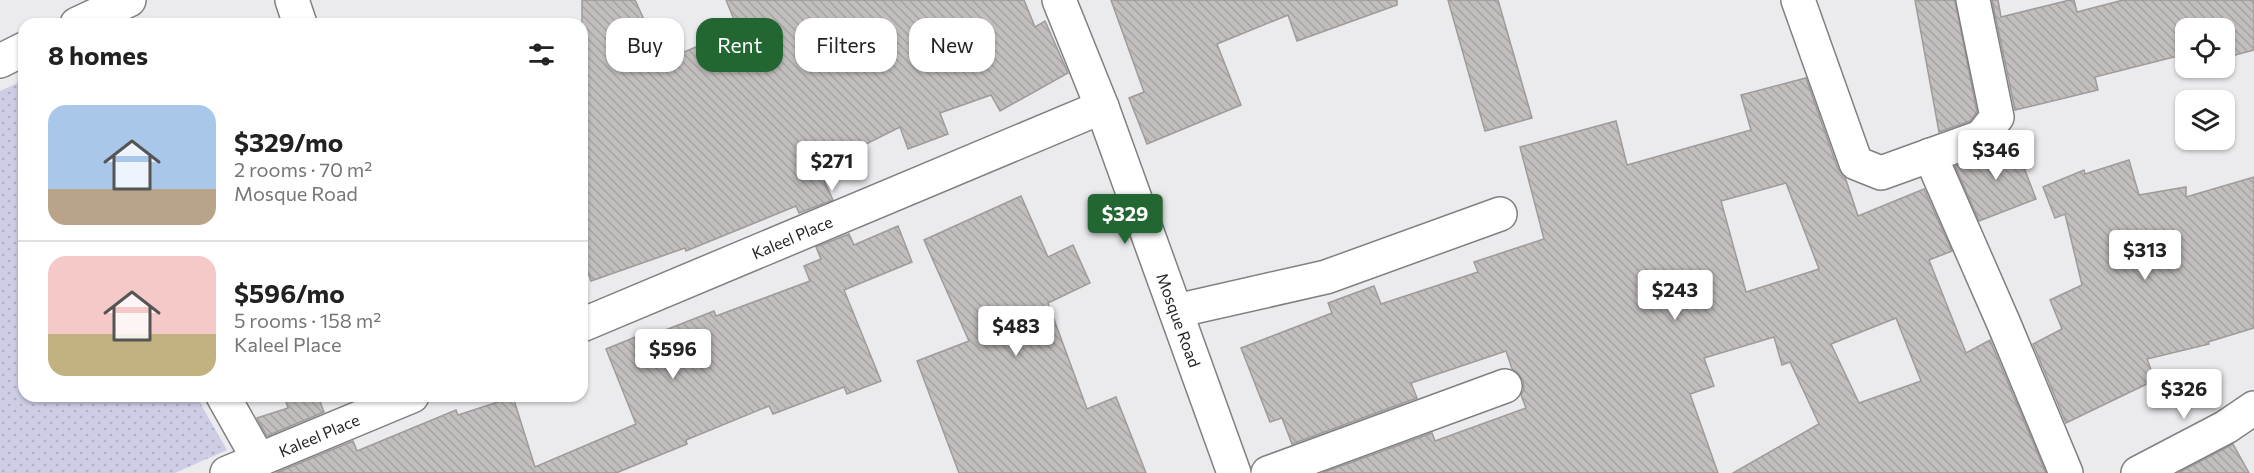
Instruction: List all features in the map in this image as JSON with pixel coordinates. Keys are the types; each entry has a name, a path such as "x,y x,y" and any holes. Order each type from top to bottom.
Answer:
{"street":[{"path":"90,18 129,0"},
{"path":"292,0 298,18"},
{"name":"Mosque Road","path":"1059,0 1102,107 1232,472"},
{"path":"1798,0 1856,163 1881,173 1981,137 1998,117 1973,0"},
{"path":"0,61 18,52"},
{"name":"Kaleel Place","path":"588,322 1102,107"},
{"path":"1930,155 2066,473"},
{"path":"1176,311 1326,277 1500,214"},
{"path":"1268,473 1504,386"},
{"path":"226,402 259,460"},
{"name":"Kaleel Place","path":"227,473 398,402"},
{"path":"2138,473 2226,427 2254,408"}],"shaded area":[{"path":"18,83 18,402 199,402 227,450 175,473 0,473 0,91"}],"building":[{"path":"582,0 635,0 643,18 606,18 606,72 684,72 684,52 696,47 696,72 783,72 783,18 733,18 726,0 1024,0 1035,27 1045,21 1068,73 1000,111 991,95 940,113 948,134 908,149 900,127 818,168 833,200 799,213 796,206 686,251 685,248 591,281 588,272 588,18 582,18"},
{"path":"1111,0 1397,0 1397,5 1297,41 1288,15 1217,44 1241,105 1147,144 1129,98 1144,92"},
{"path":"1448,0 1498,0 1532,118 1485,131"},
{"path":"1915,0 1955,0 1977,112 1970,121 1939,132"},
{"path":"1992,0 1998,0 2001,17 2070,0 2074,0 2077,12 2123,0 2254,0 2254,50 2235,55 2235,18 2175,18 2175,57 2095,77 2098,90 2015,110"},
{"path":"1806,78 1838,169 1845,177 1858,216 1924,189 1952,251 1929,260 1966,353 1990,340 2046,473 1733,473 1819,424 1790,362 1782,365 1774,337 1704,358 1714,386 1690,394 1718,473 1322,473 1432,433 1435,441 1526,408 1521,395 1524,389 1523,380 1512,369 1506,351 1411,383 1417,398 1292,444 1282,418 1270,422 1241,348 1332,313 1328,303 1374,286 1381,304 1478,272 1474,262 1544,239 1520,147 1616,121 1627,165 1751,130 1741,95","holes":["1786,183 1819,269 1746,292 1721,201","1896,318 1921,381 1859,403 1831,344"]},
{"path":"2010,131 2036,199 1979,221 1955,166 1996,149"},
{"path":"2129,160 2139,195 2186,187 2186,197 2254,177 2254,328 2208,342 2209,344 2147,359 2155,380 2066,423 2033,344 2062,329 2050,300 2082,285 2065,214 2055,218 2043,187 2084,170 2085,174"},
{"path":"1021,196 1048,257 1073,245 1090,283 1048,303 1087,409 1116,397 1146,473 959,473 917,361 969,341 924,240"},
{"path":"898,226 912,262 844,290 881,381 847,394 844,387 773,414 769,406 686,440 687,444 616,473 276,473 353,441 357,451 456,410 458,415 498,402 515,402 535,467 636,424 606,349 643,334 645,338 714,311 716,316 810,281 804,266 821,259 816,247 849,234 854,245"},
{"path":"286,402 320,402 324,412 267,436 257,418 288,408"},
{"path":"2233,444 2249,473 2178,473"}]}
